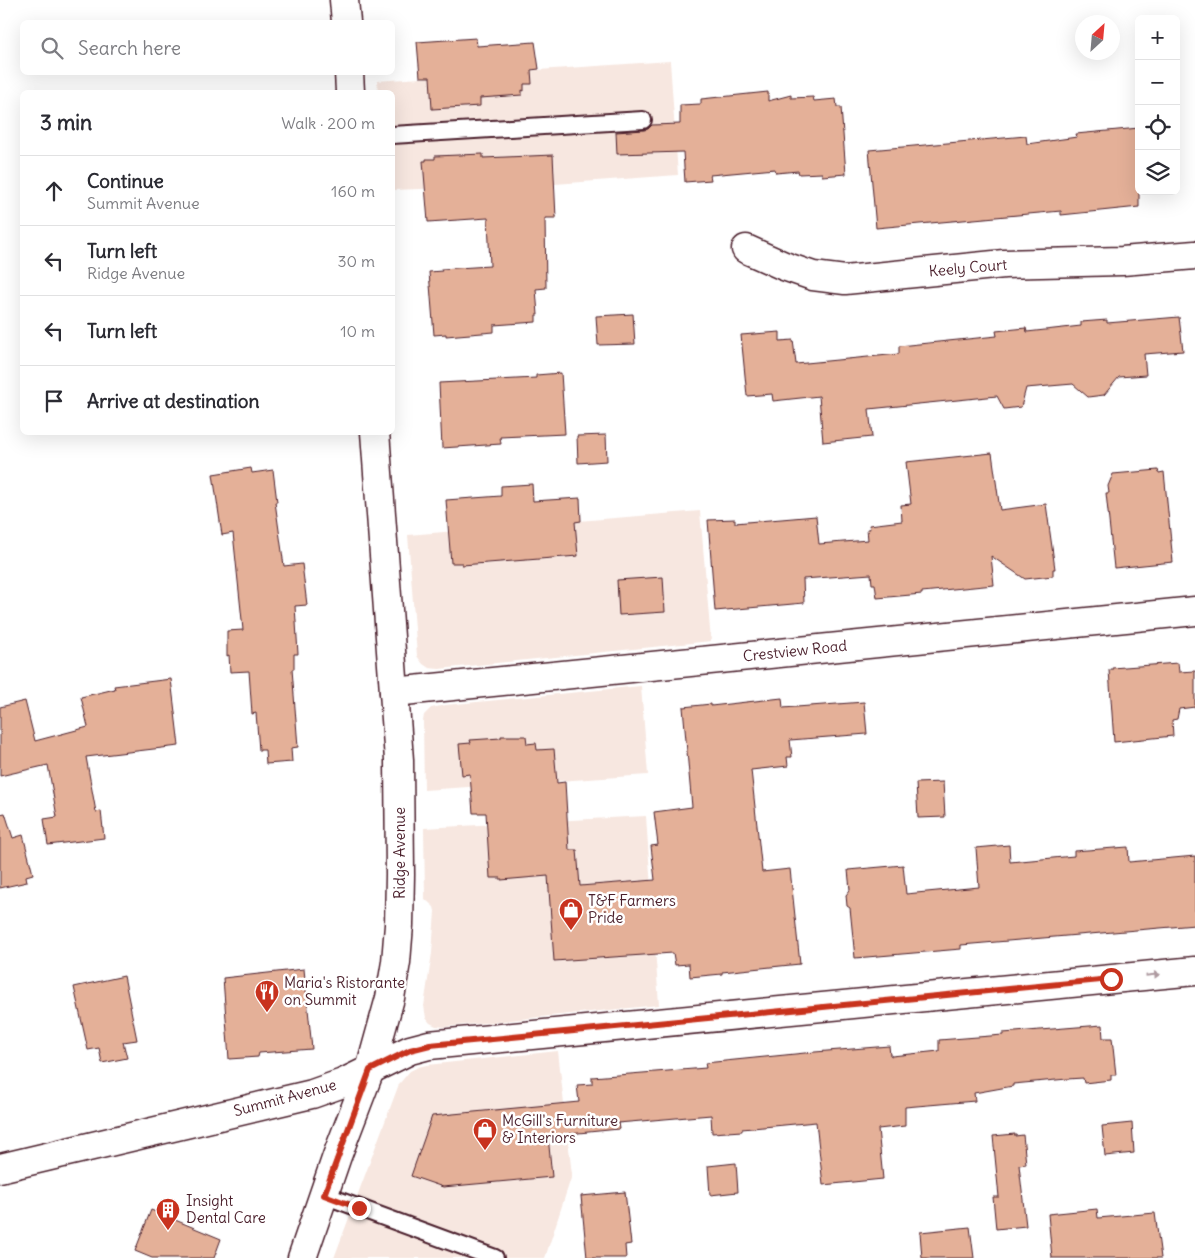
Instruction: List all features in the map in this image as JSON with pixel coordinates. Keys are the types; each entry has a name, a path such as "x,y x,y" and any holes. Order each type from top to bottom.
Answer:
{"street":[{"path":"344,0 346,20"},
{"path":"349,75 350,90"},
{"name":"Keely Court","path":"746,249 784,266 813,276 845,280 1004,264 1122,261 1195,256"},
{"name":"Ridge Avenue","path":"302,1258 370,1070 390,998 396,962 399,925 401,817 375,435"},
{"name":"Crestview Road","path":"394,692 1195,611"},
{"name":"Summit Avenue","path":"0,1168 289,1100 343,1083 410,1050 430,1045 1195,971"}],"lane":[{"path":"395,135 643,120"},
{"path":"324,1195 495,1258"}],"shaded area":[{"path":"670,61 678,175 555,184 395,190 395,90 378,90 377,81"},
{"path":"700,511 711,641 439,669 429,668 417,656 408,535"},
{"path":"641,686 648,775 424,790 423,721 424,715 431,708"},
{"path":"646,816 659,1005 444,1027 430,1023 426,1018 424,1006 432,953 435,911 434,907 425,899 424,828"},
{"path":"558,1051 572,1175 545,1258 334,1258 399,1084 410,1071 427,1065"}],"building":[{"path":"476,38 477,46 535,42 539,69 531,70 532,84 524,84 522,95 480,98 480,106 432,109 430,77 420,77 417,42"},
{"path":"768,92 768,101 791,95 791,98 813,97 814,101 836,99 837,107 841,107 846,174 822,176 822,173 799,174 798,171 776,173 775,169 710,175 711,180 685,182 683,152 617,154 616,132 644,130 652,125 680,124 680,105 701,104 701,99"},
{"path":"1135,128 1135,195 1139,195 1139,207 1061,215 1061,211 876,228 869,150 1026,136 1027,144 1077,137 1076,134"},
{"path":"483,154 483,158 553,155 556,218 545,218 546,288 536,289 538,315 536,315 536,322 494,325 494,332 446,336 446,334 434,335 429,272 442,271 441,269 490,266 488,218 428,222 423,161 435,159 435,156"},
{"path":"633,314 635,344 598,345 596,316"},
{"path":"1179,317 1183,351 1144,354 1146,375 1119,377 1104,395 1088,397 1073,384 1026,388 1021,407 1004,409 997,396 869,409 872,437 823,442 819,396 773,401 772,394 747,396 741,335 780,332 780,341 793,340 796,364 899,354 899,346 997,336 996,331 1026,328 1027,332 1081,326 1081,322 1107,320 1107,323"},
{"path":"561,373 565,434 500,437 501,444 442,448 439,383 536,378 536,375"},
{"path":"606,435 607,461 578,463 577,436"},
{"path":"992,453 1000,510 1046,504 1055,569 1053,569 1053,576 1025,579 991,556 994,585 877,598 871,574 803,579 804,603 715,611 708,520 735,519 735,523 816,516 819,544 868,540 867,529 870,529 869,525 902,521 901,505 911,504 906,462"},
{"path":"251,468 252,473 273,470 277,502 275,502 284,566 302,564 307,605 295,606 298,654 294,654 294,669 292,669 298,747 291,748 292,762 266,764 265,750 259,750 256,713 252,714 249,671 230,672 229,655 227,656 227,631 243,630 233,533 222,535 213,474"},
{"path":"1158,470 1159,473 1164,472 1173,562 1114,568 1106,493 1109,493 1108,486 1113,474"},
{"path":"532,484 533,501 580,498 581,521 575,522 578,556 462,565 462,563 451,563 446,500 501,496 501,486"},
{"path":"663,577 665,612 619,615 617,580"},
{"path":"1178,663 1179,672 1195,671 1195,707 1179,709 1177,719 1172,720 1173,736 1114,742 1109,670 1112,670 1112,668"},
{"path":"171,679 179,746 86,757 96,812 101,811 104,838 48,845 44,819 57,817 48,765 0,776 0,707 25,701 35,741 88,727 81,697 115,689 114,686"},
{"path":"782,698 783,708 864,702 867,734 790,740 792,757 787,757 788,766 751,770 762,872 790,869 800,964 690,977 689,964 675,965 673,953 554,961 548,876 501,880 501,878 490,878 486,813 473,813 470,774 462,775 459,744 471,743 470,740 501,738 501,736 526,736 527,744 536,743 537,750 554,749 557,783 565,782 569,850 577,850 580,886 655,880 651,846 658,845 654,812 692,807 683,707 711,704 711,706"},
{"path":"943,782 945,817 918,818 916,783"},
{"path":"5,813 13,838 23,835 33,874 26,876 27,882 0,888 0,814"},
{"path":"1009,845 1010,862 1074,856 1074,851 1128,847 1129,862 1195,856 1195,925 961,945 961,949 855,958 850,908 847,906 846,895 850,890 848,870 903,865 906,894 979,887 976,848"},
{"name":"Maria's Ristorante on Summit","path":"304,969 312,1049 259,1053 258,1057 229,1059 223,978"},
{"path":"124,976 137,1040 123,1042 127,1058 102,1063 99,1048 88,1050 74,987"},
{"path":"1102,1025 1103,1038 1112,1038 1116,1075 1111,1075 1111,1080 1084,1083 1083,1078 1013,1084 1013,1086 974,1093 975,1101 905,1107 905,1126 878,1129 883,1179 823,1185 816,1122 712,1133 711,1115 618,1123 619,1129 548,1136 552,1177 443,1187 411,1176 432,1116 579,1102 577,1085 592,1084 592,1077 706,1068 705,1063 889,1046 890,1055 892,1056 939,1051 939,1040"},
{"path":"1132,1123 1134,1153 1105,1156 1102,1126"},
{"path":"1015,1134 1015,1136 1023,1135 1026,1164 1019,1165 1026,1226 996,1229 993,1197 999,1197 993,1136"},
{"path":"736,1163 738,1192 710,1195 708,1166"},
{"path":"625,1192 631,1244 625,1245 626,1258 587,1258 581,1196"},
{"path":"1097,1209 1098,1218 1155,1213 1161,1258 1052,1258 1048,1214"},
{"name":"Insight Dental Care","path":"151,1210 221,1239 214,1258 152,1258 135,1251"},
{"path":"970,1227 974,1258 922,1258 920,1232"}],"place":[{"name":"T&F Farmers Pride","path":"571,931"},
{"name":"Maria's Ristorante on Summit","path":"267,1013"},
{"name":"McGill's Furniture & Interiors","path":"485,1151"},
{"name":"Insight Dental Care","path":"168,1231"}],"route":[{"path":"359,1208 324,1195 370,1070 410,1050 430,1045 1111,979"}]}
